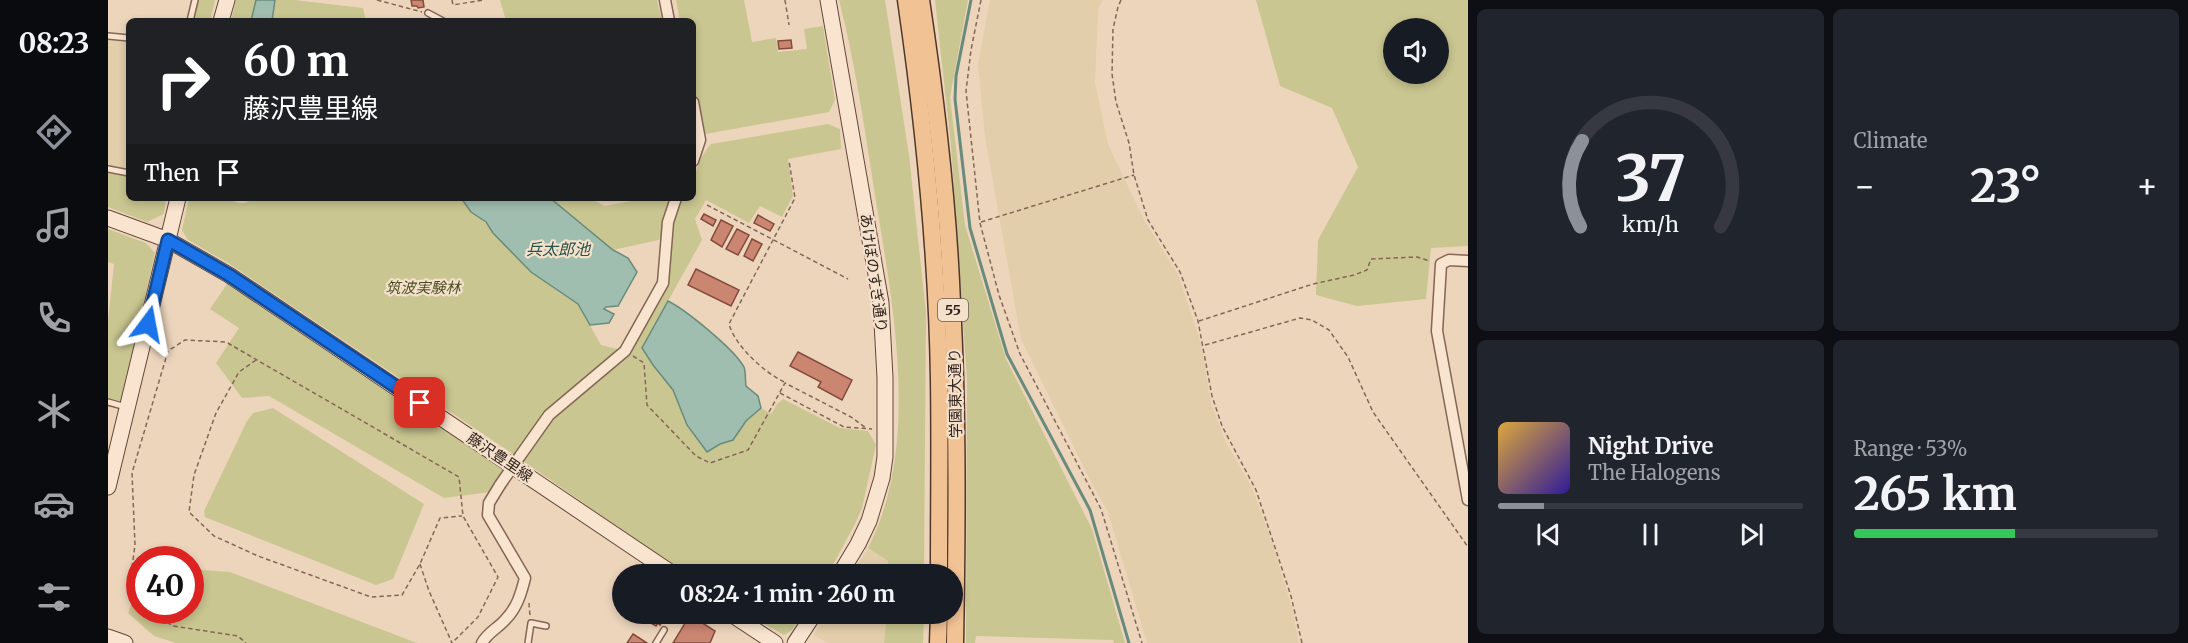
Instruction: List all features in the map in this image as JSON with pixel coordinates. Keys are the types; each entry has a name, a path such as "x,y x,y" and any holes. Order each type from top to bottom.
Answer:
{"main road":[{"name":"学園東大通り","path":"906,0 923,138 934,266 939,378 939,564"},
{"name":"学園東大通り","path":"921,0 940,148 952,294 956,453 955,643"},
{"path":"938,643 939,624"}],"street":[{"path":"223,18 227,0"},
{"path":"665,0 668,18"},
{"name":"あけぼのすぎ通り","path":"828,0 881,303 877,431 885,457 878,495 858,544 846,564"},
{"path":"696,118 700,140 696,152"},
{"path":"108,487 177,201"},
{"path":"482,643 487,634 503,623 512,613 525,578 488,515 489,503 549,415 625,351 663,283 668,222 675,201"},
{"name":"藤沢豊里線","path":"108,218 168,240 199,257 264,298 659,564"},
{"path":"1468,261 1449,260 1441,264 1437,331 1468,500"},
{"path":"746,624 775,643"},
{"path":"795,643 807,624"},
{"path":"108,637 125,643"}],"lane":[{"path":"191,18 195,0"},
{"path":"428,13 437,18"},
{"path":"108,36 126,38"},
{"path":"108,169 126,172"},
{"path":"108,402 128,407"},
{"path":"528,643 531,623 546,626"},
{"path":"656,643 664,630"}],"path":[{"path":"377,0 428,13"},
{"path":"452,0 453,5 483,0"},
{"path":"785,0 789,25"},
{"path":"981,0 966,91 980,223 999,295 1020,354 1101,509 1142,643"},
{"path":"1121,0 1113,29 1112,74 1116,102 1129,143 1134,175 1148,220 1180,272 1198,321 1212,396 1222,426 1256,490 1291,596 1302,643"},
{"path":"789,161 795,198 729,324 732,336 770,375 851,417 866,428"},
{"path":"980,223 1134,175"},
{"path":"707,205 848,279"},
{"path":"1198,321 1313,284 1354,275 1367,270 1371,259 1417,257 1441,264"},
{"path":"1204,345 1300,318 1312,320 1329,330 1348,357 1373,412 1468,547"},
{"path":"135,546 132,472 168,351 185,340 226,342 459,477 463,516 498,577 478,617 452,643 420,564"},
{"path":"625,351 644,363 647,405 696,456 710,463 748,450 785,383"},
{"path":"257,360 239,372 216,413 194,475 189,512 214,536 258,556 371,597 402,595 420,564 440,518 463,516"},
{"path":"780,393 844,427 877,431"},
{"path":"170,624 238,636 246,643"}],"shaded area":[{"path":"990,0 1103,0 1098,9 1095,82 1108,144 1144,220 1178,274 1201,343 1211,403 1225,440 1253,490 1271,539 1292,608 1299,643 1147,643 1108,512 1021,339 985,137 978,64"},
{"path":"108,39 126,41 126,172 108,169"},
{"path":"868,548 888,561 888,564 858,564"},
{"path":"821,624 886,624 884,643 828,643 814,635"}],"green space":[{"path":"195,0 215,0 211,18 191,18"},
{"path":"236,0 256,0 252,18 232,18"},
{"path":"275,0 294,0 363,8 365,18 272,18"},
{"path":"500,0 657,0 661,18 505,18"},
{"path":"676,0 744,0 752,42 776,38 778,52 807,49 804,29 823,26 835,100 829,112 700,135 696,112 696,18 679,18"},
{"path":"839,0 885,0 909,155 926,313 924,564 888,564 888,561 868,548 885,507 894,464 898,418 898,371 888,277 863,117"},
{"path":"935,0 968,0 950,97 965,225 1006,359 1092,529 1125,643 1114,643 1113,640 976,636 975,643 966,643 967,380 951,146"},
{"path":"1256,0 1468,0 1468,246 1431,248 1426,299 1357,306 1316,295 1318,240 1358,167 1332,108 1280,86"},
{"name":"筑波実験林","path":"828,124 840,129 841,149 788,159 793,196 782,217 760,206 749,223 706,200 695,219 702,240 642,348 673,391 687,425 706,452 733,440 746,421 761,408 771,414 783,399 840,428 868,431 876,445 862,508 833,564 672,564 510,452 228,263 188,240 182,230 188,201 242,203 250,201 463,201 493,233 552,287 578,304 601,345 625,351 631,347 669,282 674,218 682,201 696,201 696,174 702,156 711,144"},
{"path":"108,169 126,172 126,201 166,201 164,214 147,222 108,207"},
{"path":"554,201 595,201 605,206 631,201 670,201 663,239 613,250"},
{"path":"108,229 146,243 155,253 121,401 108,398 108,321 114,264 108,262"},
{"path":"227,284 503,469 490,492 444,498 269,396 242,398 216,363 239,328 210,309"},
{"path":"273,408 424,504 393,579 376,585 205,517 204,511 247,421 253,413"},
{"path":"204,570 230,572 417,643 176,643 154,636 140,624 204,624"},
{"path":"764,624 796,624 792,630 784,635"},
{"path":"886,624 924,624 923,643 884,643"}],"water":[{"path":"256,0 275,0 272,18 252,18"},
{"name":"兵太郎池","path":"463,201 554,201 613,250 628,258 637,272 618,306 604,309 614,314 609,323 590,325 578,304 531,272 493,233 486,222 471,212"},
{"path":"668,301 697,321 739,359 744,367 746,386 758,396 761,408 746,421 733,440 720,444 707,452 687,425 673,390 642,348"}],"building":[{"path":"411,0 423,0 424,7 412,6"},
{"path":"791,40 792,48 779,49 778,41"},
{"path":"704,214 716,220 713,226 701,219"},
{"path":"758,215 774,224 770,231 754,223"},
{"path":"721,220 733,226 722,247 711,240"},
{"path":"737,229 749,235 738,255 726,249"},
{"path":"752,239 762,244 753,261 744,256"},
{"path":"696,269 739,290 731,306 688,285"},
{"path":"798,352 852,380 842,400 818,387 821,382 790,366"},
{"path":"685,624 704,624 715,631 710,643 673,643"},
{"path":"633,634 647,643 627,643"}],"waterway":[{"path":"971,0 956,76 955,99 970,228 1007,354 1090,510 1129,643"}],"route":[{"path":"148,324 168,240 229,275 420,403"}]}
